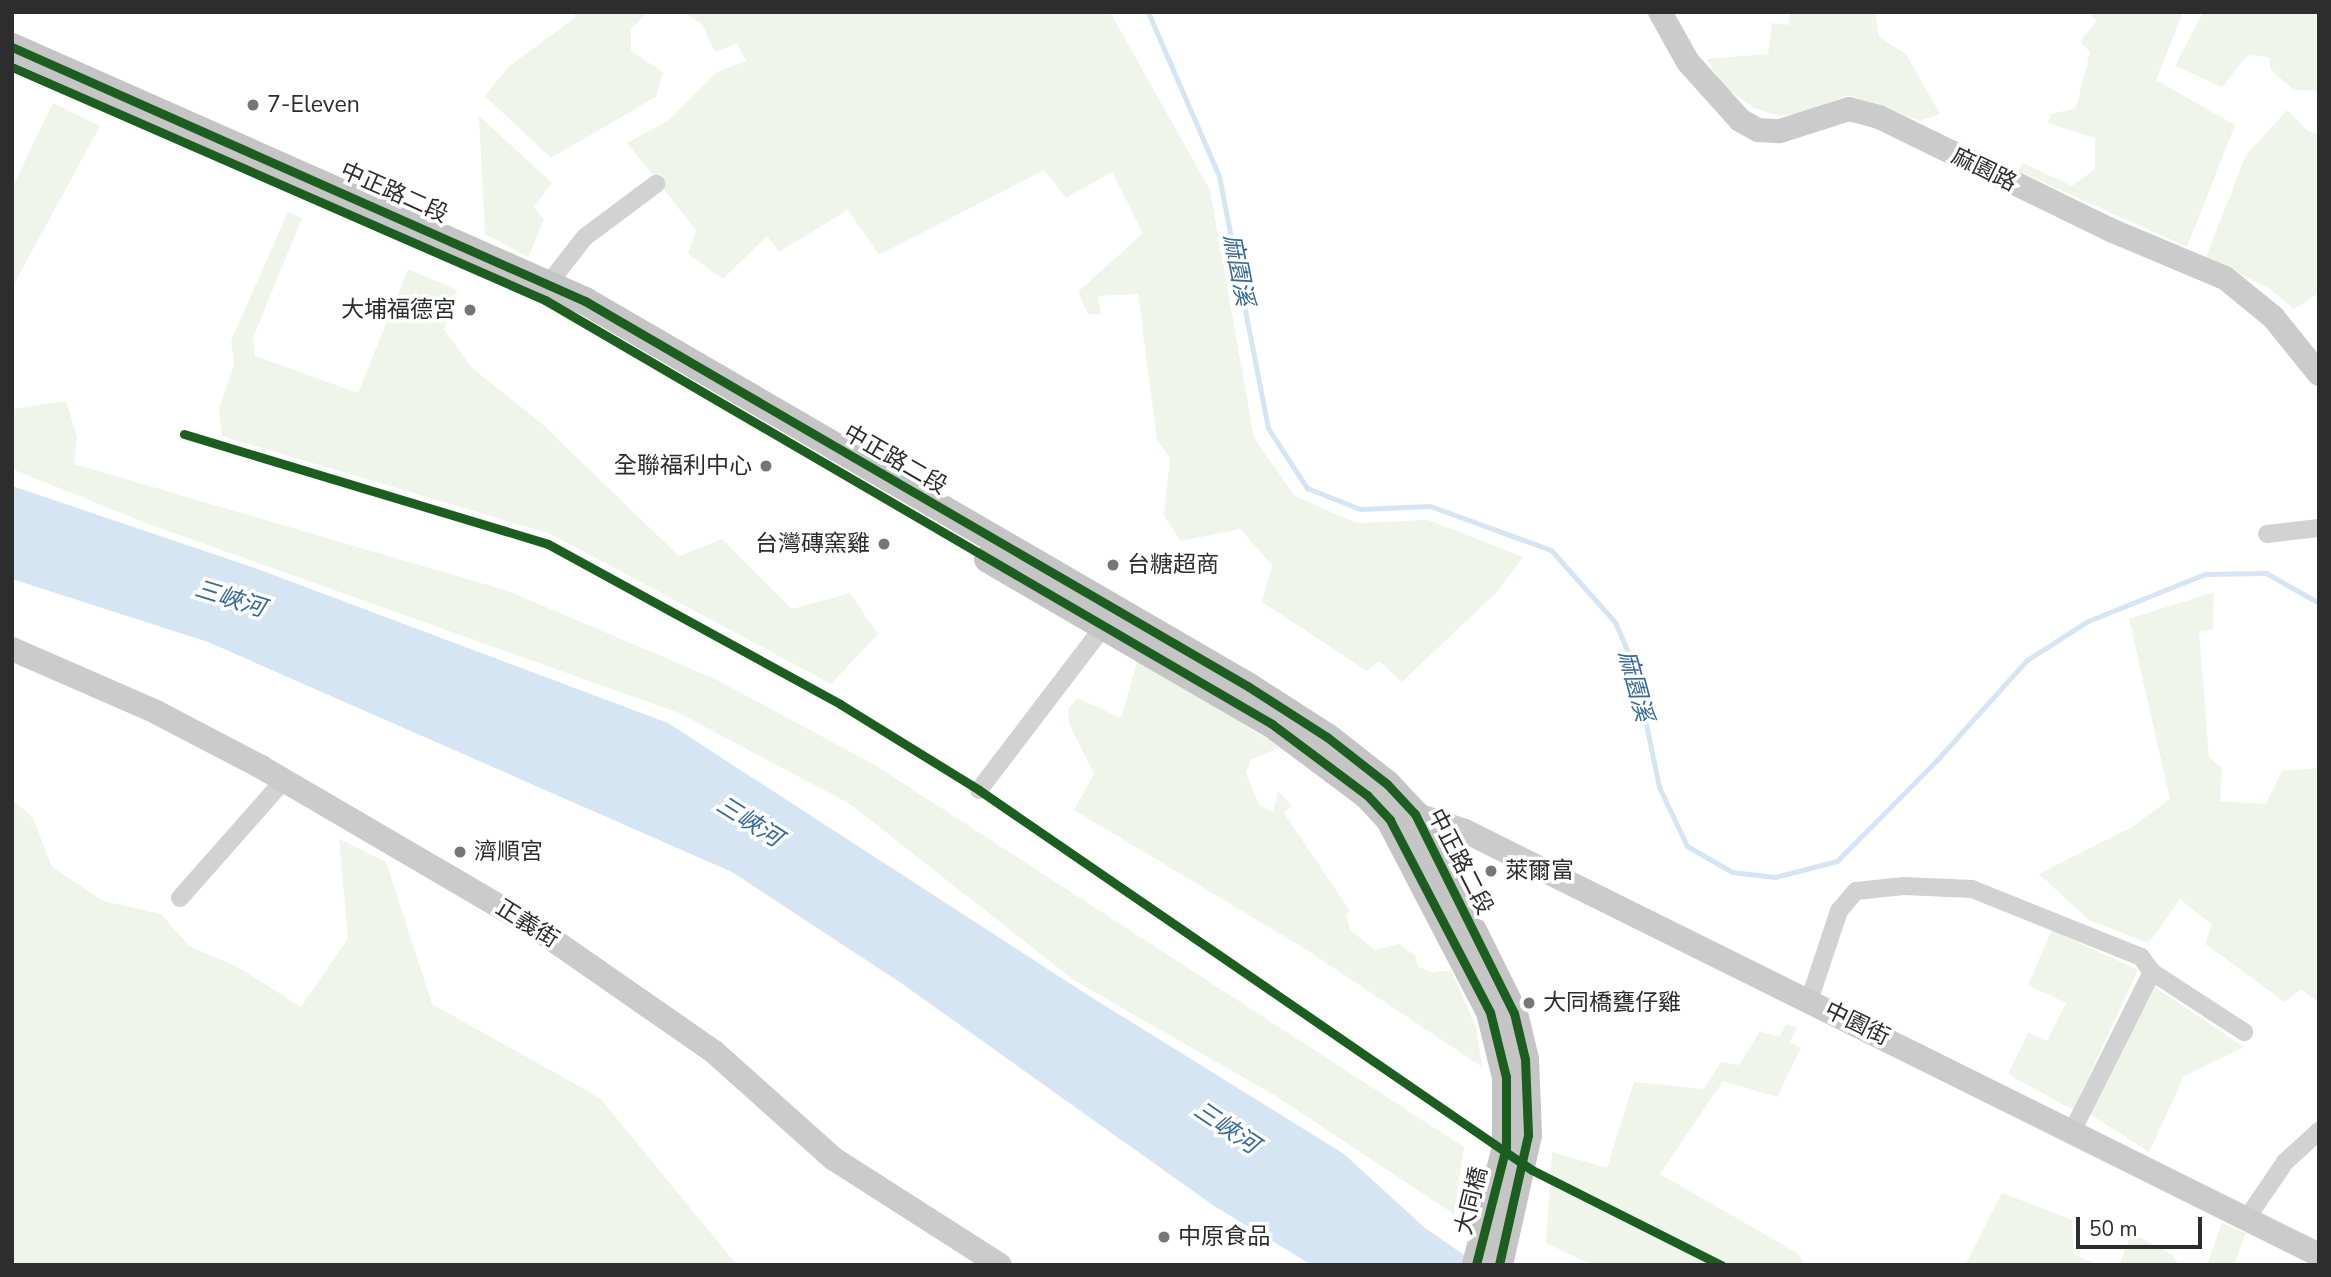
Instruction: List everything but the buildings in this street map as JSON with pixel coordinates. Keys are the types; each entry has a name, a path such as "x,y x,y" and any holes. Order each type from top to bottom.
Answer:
{"main road":[{"name":"中正路二段","path":"12,47 549,283 637,329 1249,687 1327,737 1387,785 1402,817 1514,1013 1525,1059 1517,1141"},
{"name":"中正路二段","path":"12,67 545,300 1272,724 1367,795 1402,817"},
{"name":"大同橋","path":"1476,1265 1517,1141"},
{"name":"大同橋","path":"1499,1265 1517,1141"}],"street":[{"name":"麻園路","path":"1660,12 1688,62 1740,120 1758,130 1780,131 1849,109 1879,117 2102,226 2225,278 2273,317 2319,374"},
{"path":"549,283 585,237 656,184"},
{"path":"2267,534 2319,528"},
{"path":"979,790 1103,627"},
{"name":"正義街","path":"12,649 156,712 284,780 586,962 713,1051 834,1159 1000,1265"},
{"path":"180,898 284,780"},
{"name":"中園街","path":"1402,817 1465,831 2073,1130 2319,1255"},
{"path":"1809,1001 1839,911 1856,891 1905,886 1972,889 2141,957 2152,972 2244,1032"},
{"path":"2073,1130 2152,972"},
{"path":"2247,1218 2284,1162 2319,1131"}],"shaded area":[{"path":"573,12 647,12 631,29 631,51 663,72 656,97 551,158 485,96 508,67 576,17"},
{"path":"683,12 1110,12 1210,190 1254,438 1295,496 1356,523 1428,520 1523,557 1498,591 1402,682 1379,661 1367,671 1262,602 1272,565 1240,529 1181,541 1164,516 1170,458 1157,440 1138,294 1098,296 1101,315 1088,314 1078,292 1143,233 1112,172 1066,198 1044,170 879,255 848,210 779,252 767,236 723,279 688,254 696,230 627,143 669,120 717,72 746,61 737,43 715,52 702,24"},
{"path":"1790,12 1875,12 1879,37 1906,54 1940,114 1920,121 1848,95 1808,112 1779,116 1754,108 1722,85 1707,59 1768,54 1772,23 1788,25"},
{"path":"2087,12 2183,12 2156,80 2235,125 2187,247 2018,171 2023,163 2072,186 2095,169 2095,138 2048,123 2051,114 2076,108 2090,52 2080,42 2097,20"},
{"path":"2203,12 2319,12 2319,91 2294,90 2271,70 2269,57 2248,55 2222,87 2175,66"},
{"path":"53,103 100,126 12,288 12,188"},
{"path":"2287,110 2308,131 2319,134 2319,293 2294,309 2270,289 2206,257 2246,155"},
{"path":"479,116 552,183 534,207 544,220 528,257 485,234"},
{"path":"288,212 302,218 253,338 255,356 358,393 408,269 457,290 444,329 472,368 540,422 679,556 722,539 792,609 850,593 878,634 831,684 551,534 222,436 219,409 234,364 231,341"},
{"path":"66,401 77,437 74,464 508,591 715,679 875,765 1464,1147 1454,1214 1274,1095 1075,981 850,804 679,713 154,526 12,469 12,409"},
{"path":"2214,592 2213,630 2199,631 2209,757 2222,768 2220,801 2266,804 2282,771 2319,768 2319,1003 2301,989 2285,1002 2205,944 2212,925 2180,899 2149,943 2089,920 2039,874 2132,827 2170,799 2129,619"},
{"path":"1138,659 1280,747 1251,760 1246,773 1259,805 1273,812 1278,791 1292,806 1284,813 1350,911 1346,915 1350,930 1375,950 1399,944 1415,955 1419,967 1432,973 1451,970 1476,1027 1482,1067 1302,947 1074,810 1094,774 1069,723 1068,709 1077,698 1121,718"},
{"path":"12,799 33,818 52,867 103,901 161,914 189,946 236,966 301,1007 348,938 339,839 386,862 432,1004 600,1098 737,1265 12,1265"},
{"path":"2052,930 2138,970 2073,1110 2008,1074 2028,1033 2047,1041 2066,1003 2028,985"},
{"path":"2155,987 2244,1047 2184,1076 2149,1152 2088,1113"},
{"path":"1786,1024 1797,1027 1790,1042 1801,1048 1777,1097 1723,1081 1660,1174 1799,1254 1803,1265 1592,1265 1546,1243 1552,1152 1607,1168 1634,1082 1704,1089 1721,1062 1739,1065 1760,1031 1779,1037"},
{"path":"2002,1193 2072,1220 2074,1254 2098,1265 1965,1265"},
{"path":"2222,1223 2246,1233 2234,1265 2207,1265"},
{"path":"2132,1233 2173,1255 2179,1265 2119,1265"}],"water":[{"name":"三峽河","path":"12,486 249,566 668,723 1083,992 1344,1154 1425,1228 1479,1265 1312,1265 1214,1206 901,983 732,872 208,642 12,579"}],"waterway":[{"name":"麻園溪","path":"1148,12 1219,176 1268,428 1307,488 1360,509 1430,506 1551,550 1615,622 1634,666 1659,787 1687,846 1732,872 1775,877 1837,861 1936,761 2027,660 2088,621 2205,574 2266,573 2319,603"}],"cycle path":[{"path":"12,47 585,301 1249,687 1327,737 1387,784 1415,814 1514,1013 1525,1059 1528,1135 1499,1265"},
{"path":"12,67 545,300 1272,724 1367,795 1390,820 1490,1012 1506,1077 1506,1147 1476,1265"},
{"path":"184,434 548,544 840,704 979,790 1532,1170 1721,1265"}],"place":[{"name":"7-Eleven","path":"253,105"},
{"name":"大埔福德宮","path":"470,310"},
{"name":"全聯福利中心","path":"766,466"},
{"name":"台灣磚窯雞","path":"884,544"},
{"name":"台糖超商","path":"1113,565"},
{"name":"濟順宮","path":"460,852"},
{"name":"萊爾富","path":"1491,871"},
{"name":"大同橋甕仔雞","path":"1529,1003"},
{"name":"中原食品","path":"1164,1237"}]}
